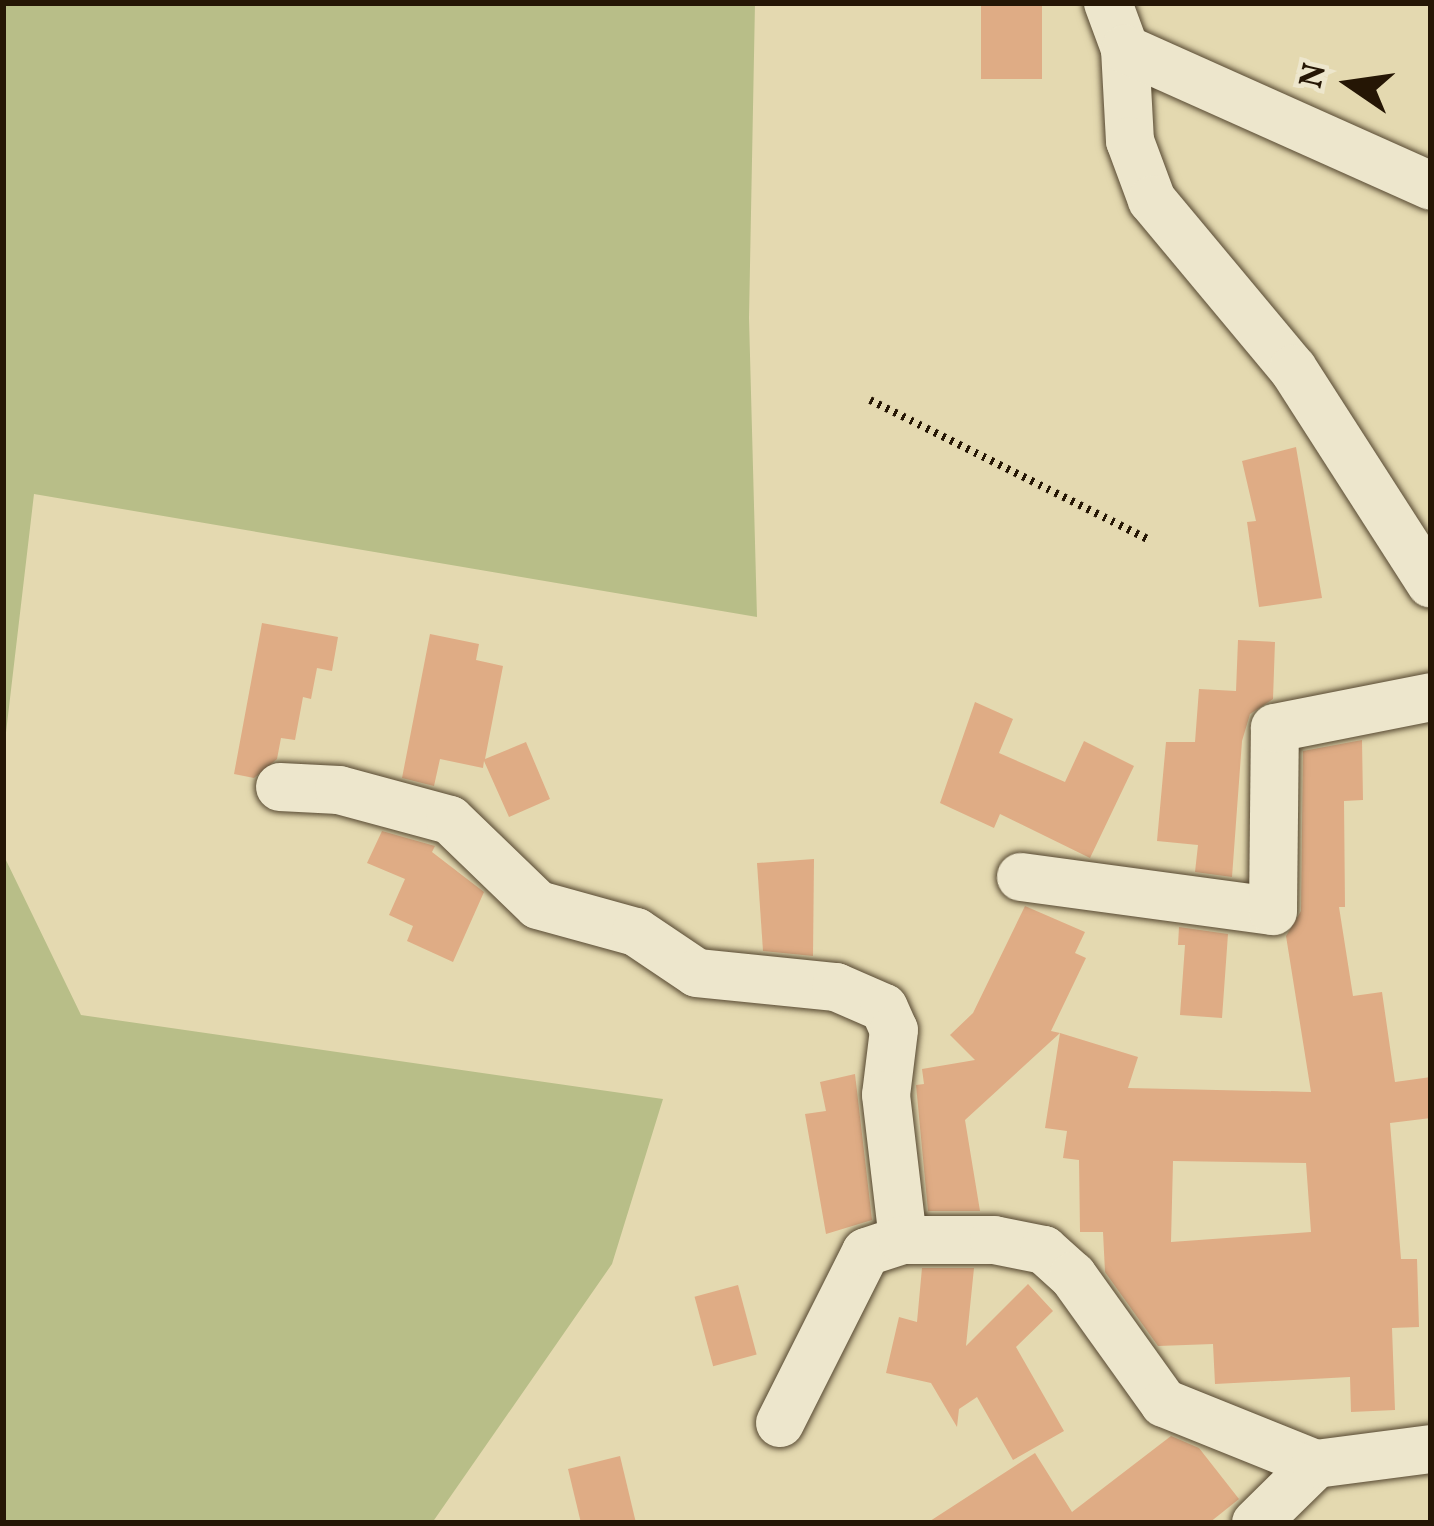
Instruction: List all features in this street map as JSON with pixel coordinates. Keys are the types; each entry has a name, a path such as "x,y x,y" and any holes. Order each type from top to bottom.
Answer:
{"street":[{"path":"1108,3 1125,49 1130,141 1152,200 1293,369 1431,584"},
{"path":"1125,49 1431,186"},
{"path":"1021,877 1273,911 1275,728 1431,697"},
{"path":"280,787 421,807 450,820 538,905 636,932 698,973 836,987 884,1008 894,1030 886,1095 903,1240"},
{"path":"780,1423 812,1373 866,1252 903,1240 994,1240 1044,1250 1073,1276 1164,1402 1316,1464 1431,1449"},
{"path":"1256,1523 1316,1464"}],"path":[{"path":"870,400 1147,538"}],"green space":[{"path":"3,3 755,3 749,318 757,617 34,494 3,758"},
{"path":"3,854 81,1015 663,1099 612,1264 432,1523 3,1523"}],"building":[{"path":"981,3 1042,3 1042,79 981,79"},
{"path":"1296,447 1322,598 1259,607 1247,522 1256,521 1242,461"},
{"path":"262,623 338,637 332,671 317,668 311,699 303,697 295,740 281,738 277,759 254,778 234,774"},
{"path":"430,634 479,644 476,660 503,666 485,759 526,742 550,799 509,817 484,761 483,768 440,759 434,786 402,778"},
{"path":"1238,640 1275,642 1273,699 1250,714 1242,741 1232,877 1195,872 1198,845 1157,841 1166,742 1195,742 1199,689 1236,691"},
{"path":"975,702 1013,719 999,753 1065,782 1084,741 1134,766 1090,858 1000,814 994,828 940,803"},
{"path":"1362,740 1363,800 1344,801 1345,907 1339,907 1353,996 1382,992 1395,1082 1431,1077 1431,1118 1390,1123 1401,1259 1417,1259 1419,1327 1392,1328 1395,1410 1351,1412 1350,1377 1215,1384 1213,1344 1158,1346 1105,1272 1103,1232 1080,1232 1079,1160 1063,1158 1067,1131 1045,1128 1060,1033 1138,1057 1128,1088 1311,1092 1286,936 1301,911 1303,751","holes":["1173,1161 1306,1163 1311,1232 1171,1242"]},
{"path":"382,831 435,846 432,852 484,892 453,962 407,941 413,926 389,915 405,879 367,863"},
{"path":"814,859 813,956 763,951 757,863"},
{"path":"1025,906 1085,932 1075,953 1086,958 1051,1031 1060,1033 965,1120 980,1211 928,1211 916,1085 924,1084 922,1069 975,1060 950,1035 973,1013"},
{"path":"1179,927 1228,934 1222,1018 1180,1015 1185,945 1178,945"},
{"path":"855,1074 872,1220 826,1234 805,1114 826,1111 820,1082"},
{"path":"922,1268 974,1268 966,1346 1028,1284 1053,1311 1016,1347 1064,1431 1013,1460 977,1397 959,1409 957,1427 931,1383 886,1373 899,1317 917,1322"},
{"path":"738,1285 757,1355 713,1366 695,1297"},
{"path":"1171,1436 1199,1448 1239,1499 1209,1523 927,1523 1035,1453 1072,1512"},
{"path":"620,1456 636,1523 581,1523 568,1469"}]}
